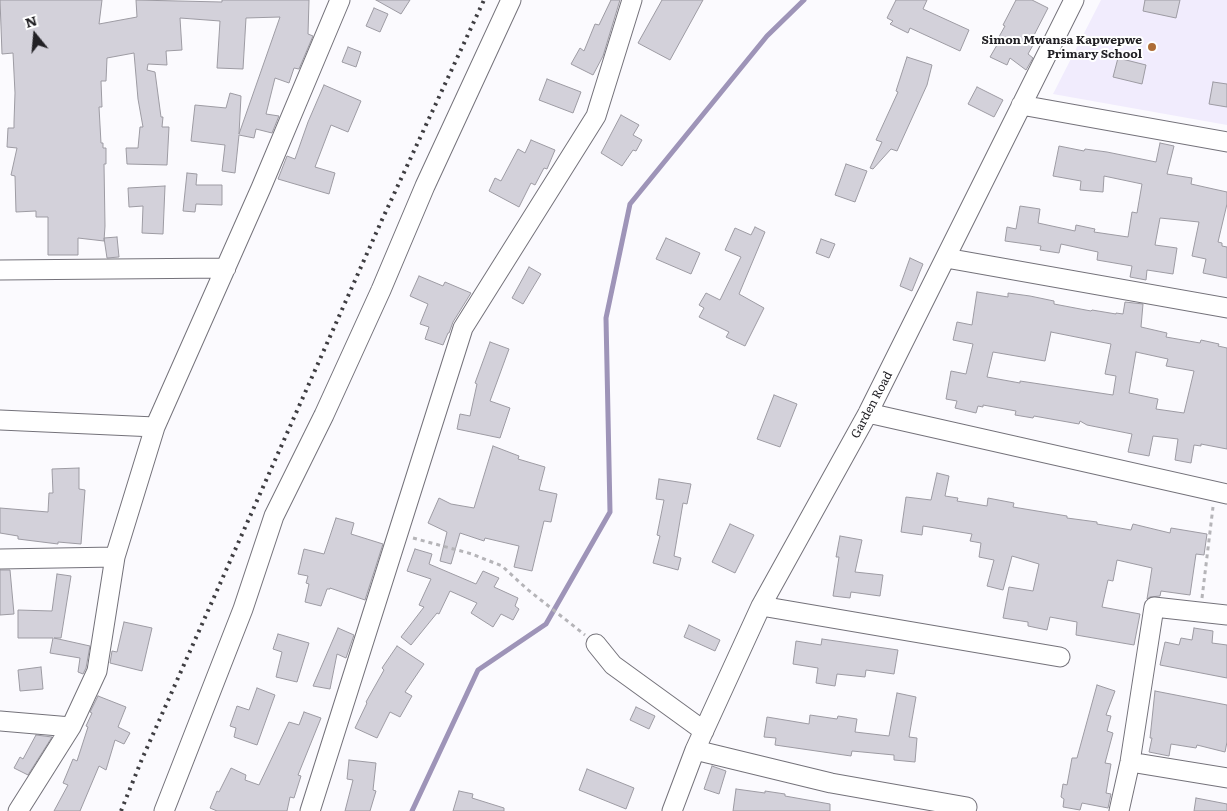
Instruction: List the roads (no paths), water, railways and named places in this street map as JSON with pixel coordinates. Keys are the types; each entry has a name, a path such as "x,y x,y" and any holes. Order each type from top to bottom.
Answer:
{"street":[{"path":"18,811 71,727 97,670 115,557 155,427 261,188 340,0"},
{"path":"164,811 244,609 274,516 324,416 377,299 424,186 511,0"},
{"path":"310,811 464,328 596,116 632,0"},
{"name":"Garden Road","path":"672,811 694,750 761,606 868,413 1074,0"},
{"path":"1021,105 1227,142"},
{"path":"946,258 1227,308"},
{"path":"0,270 226,268"},
{"path":"868,413 1221,493"},
{"path":"0,420 155,427"},
{"path":"0,559 115,557"},
{"path":"761,606 1060,657"},
{"path":"1119,811 1130,762 1154,607 1227,615"},
{"path":"596,644 613,665 704,731"},
{"path":"0,721 71,727"},
{"path":"694,750 832,783 967,807"},
{"path":"1130,762 1227,778"}],"waterway":[{"path":"412,811 478,670 546,624 610,512 606,318 630,204 767,36 804,0"}],"railway":[{"path":"121,811 142,759 381,222 484,0"}],"place":[{"name":"Simon Mwansa Kapwepwe Primary School","path":"1152,47"}]}
